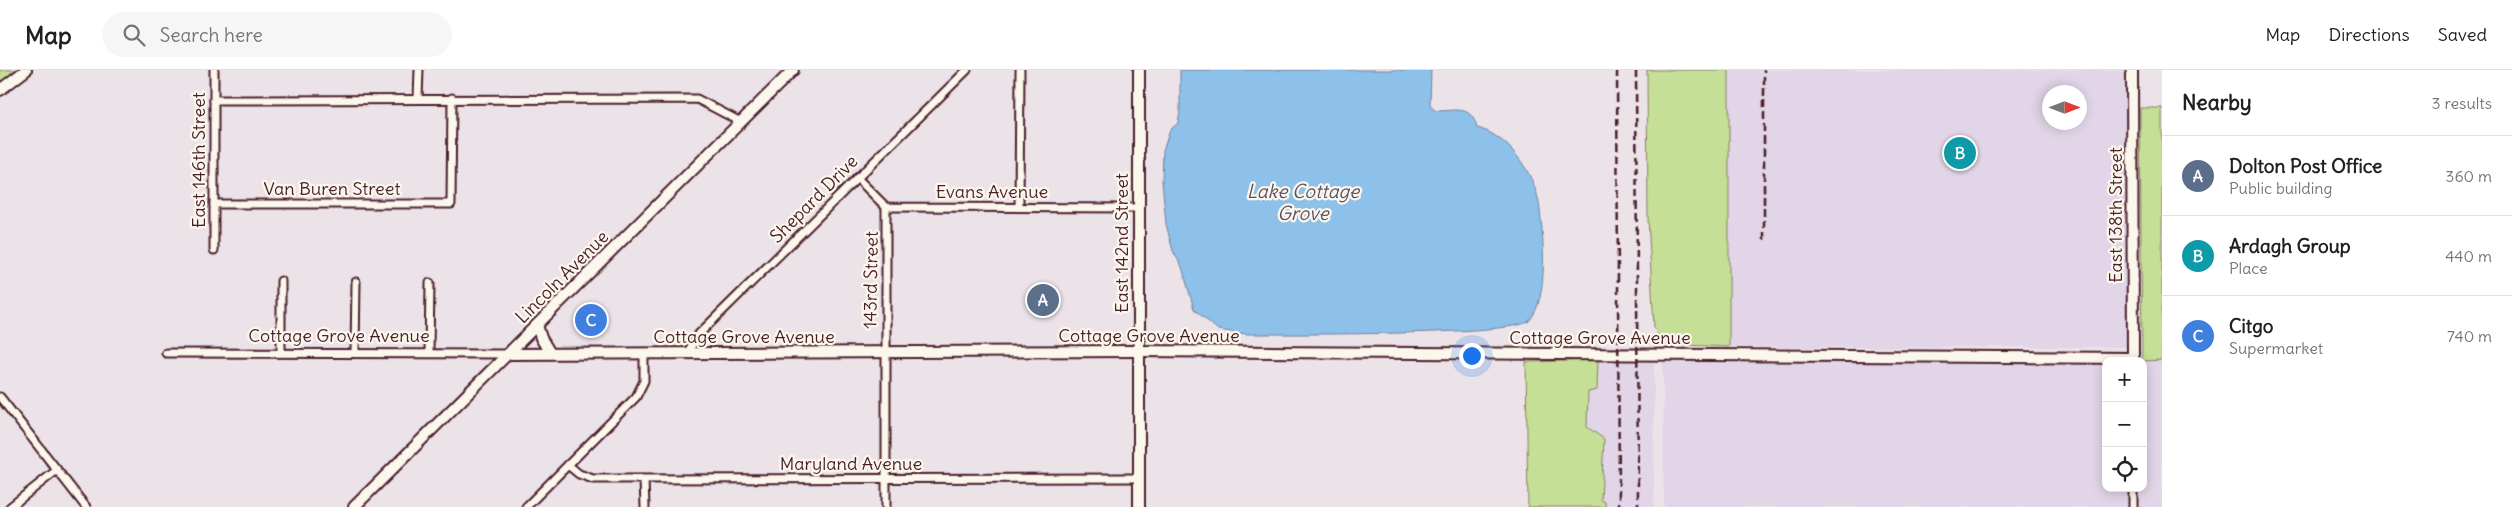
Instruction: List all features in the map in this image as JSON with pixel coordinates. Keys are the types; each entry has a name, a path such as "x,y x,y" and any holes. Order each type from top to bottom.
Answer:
{"street":[{"path":"0,90 26,70"},
{"name":"East 146th Street","path":"214,70 214,250"},
{"path":"418,98 419,70"},
{"name":"Lincoln Avenue","path":"354,507 793,70"},
{"name":"Shepard Drive","path":"687,353 699,334 967,70"},
{"path":"1018,206 1020,70"},
{"name":"East 142nd Street","path":"1139,70 1139,507"},
{"name":"East 138th Street","path":"2132,70 2133,357"},
{"path":"214,100 418,98 697,99 741,122"},
{"name":"Van Buren Street","path":"214,204 452,204 452,98"},
{"path":"857,178 886,207"},
{"name":"Evans Avenue","path":"886,207 1018,206 1138,208"},
{"name":"143rd Street","path":"886,207 886,507"},
{"path":"281,282 281,352"},
{"path":"355,352 356,282"},
{"path":"429,352 430,283"},
{"path":"537,325 541,338 550,354"},
{"name":"Cottage Grove Avenue","path":"166,353 1138,352 2102,359"},
{"path":"526,507 636,397 644,381 644,353"},
{"path":"0,397 86,507"},
{"name":"Maryland Avenue","path":"568,465 579,474 593,479 1138,478"},
{"path":"10,507 57,470"},
{"path":"644,480 645,507"},
{"path":"2133,492 2133,507"}],"shaded area":[{"path":"1729,70 2127,70 2127,347 1729,347"},
{"path":"1598,360 1654,360 1654,507 1605,507 1605,502 1601,500 1604,439 1587,427 1588,392 1597,390"},
{"path":"2102,360 2102,492 2147,492 2147,360 2162,360 2162,507 1664,507 1663,361"}],"green space":[{"path":"0,70 23,70 0,88"},
{"path":"1647,70 1729,70 1729,347 1662,344 1654,327 1648,219"},
{"path":"2140,108 2162,108 2162,360 2147,361 2147,357 2142,357"},
{"path":"1598,360 1597,390 1588,392 1587,427 1604,439 1601,500 1605,502 1605,507 1528,507 1526,362"}],"water":[{"name":"Lake Cottage Grove","path":"1180,70 1431,70 1430,106 1436,111 1462,110 1467,112 1471,115 1477,128 1499,138 1509,147 1518,157 1532,180 1539,203 1543,247 1542,281 1536,311 1529,321 1514,326 1442,332 1246,334 1218,330 1194,309 1182,267 1173,251 1166,224 1162,181 1163,150 1170,130 1178,123 1180,110"}],"railway":[{"path":"1617,70 1619,507"},
{"path":"1636,70 1638,507"},
{"path":"1764,70 1764,240"}],"place":[{"name":"Ardagh Group","path":"1960,153"},
{"name":"Dolton Post Office","path":"1043,300"},
{"name":"Citgo","path":"591,320"}]}
